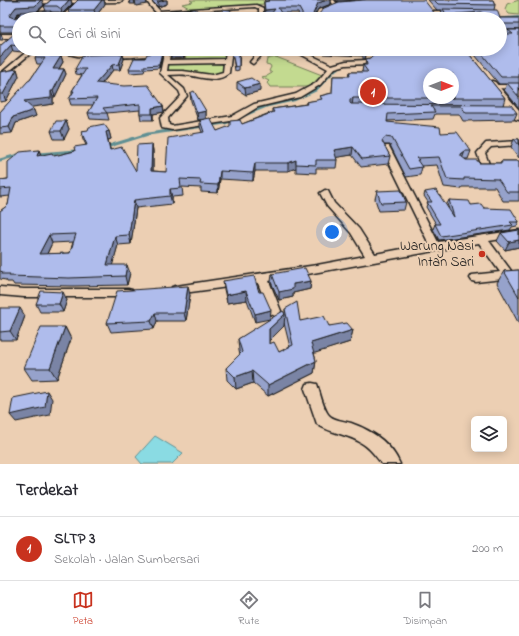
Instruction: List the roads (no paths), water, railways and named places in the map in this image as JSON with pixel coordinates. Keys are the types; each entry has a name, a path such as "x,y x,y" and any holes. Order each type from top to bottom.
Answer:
{"main road":[{"path":"486,76 516,113"}],"street":[{"path":"0,2 120,0"},
{"path":"148,0 149,4 160,12 256,6 261,8 261,12"},
{"path":"332,0 337,5"},
{"path":"319,12 322,9 337,5 360,3 362,0"},
{"path":"69,12 80,1"},
{"path":"25,9 44,12 52,2"},
{"path":"432,10 459,12"},
{"path":"507,33 519,33"},
{"path":"0,36 12,36"},
{"path":"0,77 25,56"},
{"path":"167,56 164,73 166,78 182,90 184,96 164,118 164,126 172,128 234,118 256,105 298,96 321,82 332,68 346,63 368,62 370,59 369,56"},
{"path":"164,73 188,73 210,78 220,76 226,73 228,56"},
{"path":"253,62 256,56"},
{"path":"308,56 332,68"},
{"path":"165,62 228,61"},
{"path":"495,87 519,87"},
{"path":"501,109 516,113"},
{"path":"485,164 481,152 489,145 519,143"},
{"path":"386,148 435,246"},
{"path":"325,192 330,204 355,231 372,258"},
{"path":"165,291 262,278 435,246 519,233"},
{"path":"476,278 508,275 482,238"},
{"path":"262,278 275,311"},
{"path":"0,291 24,294 142,292"},
{"path":"312,389 322,420 331,425 366,437 372,441 392,464"}],"water":[{"path":"155,436 183,453 172,464 142,464 136,457"}],"waterway":[{"path":"507,18 519,17"},
{"path":"354,64 368,64"},
{"path":"231,121 267,106 294,100 316,90 336,69 344,65"},
{"path":"106,147 148,134 225,123 233,120"},
{"path":"38,154 76,151"},
{"path":"0,160 18,155"}],"place":[{"name":"SLTP 3","path":"373,92"},
{"name":"Warung Nasi Intan Sari","path":"482,254"}]}
